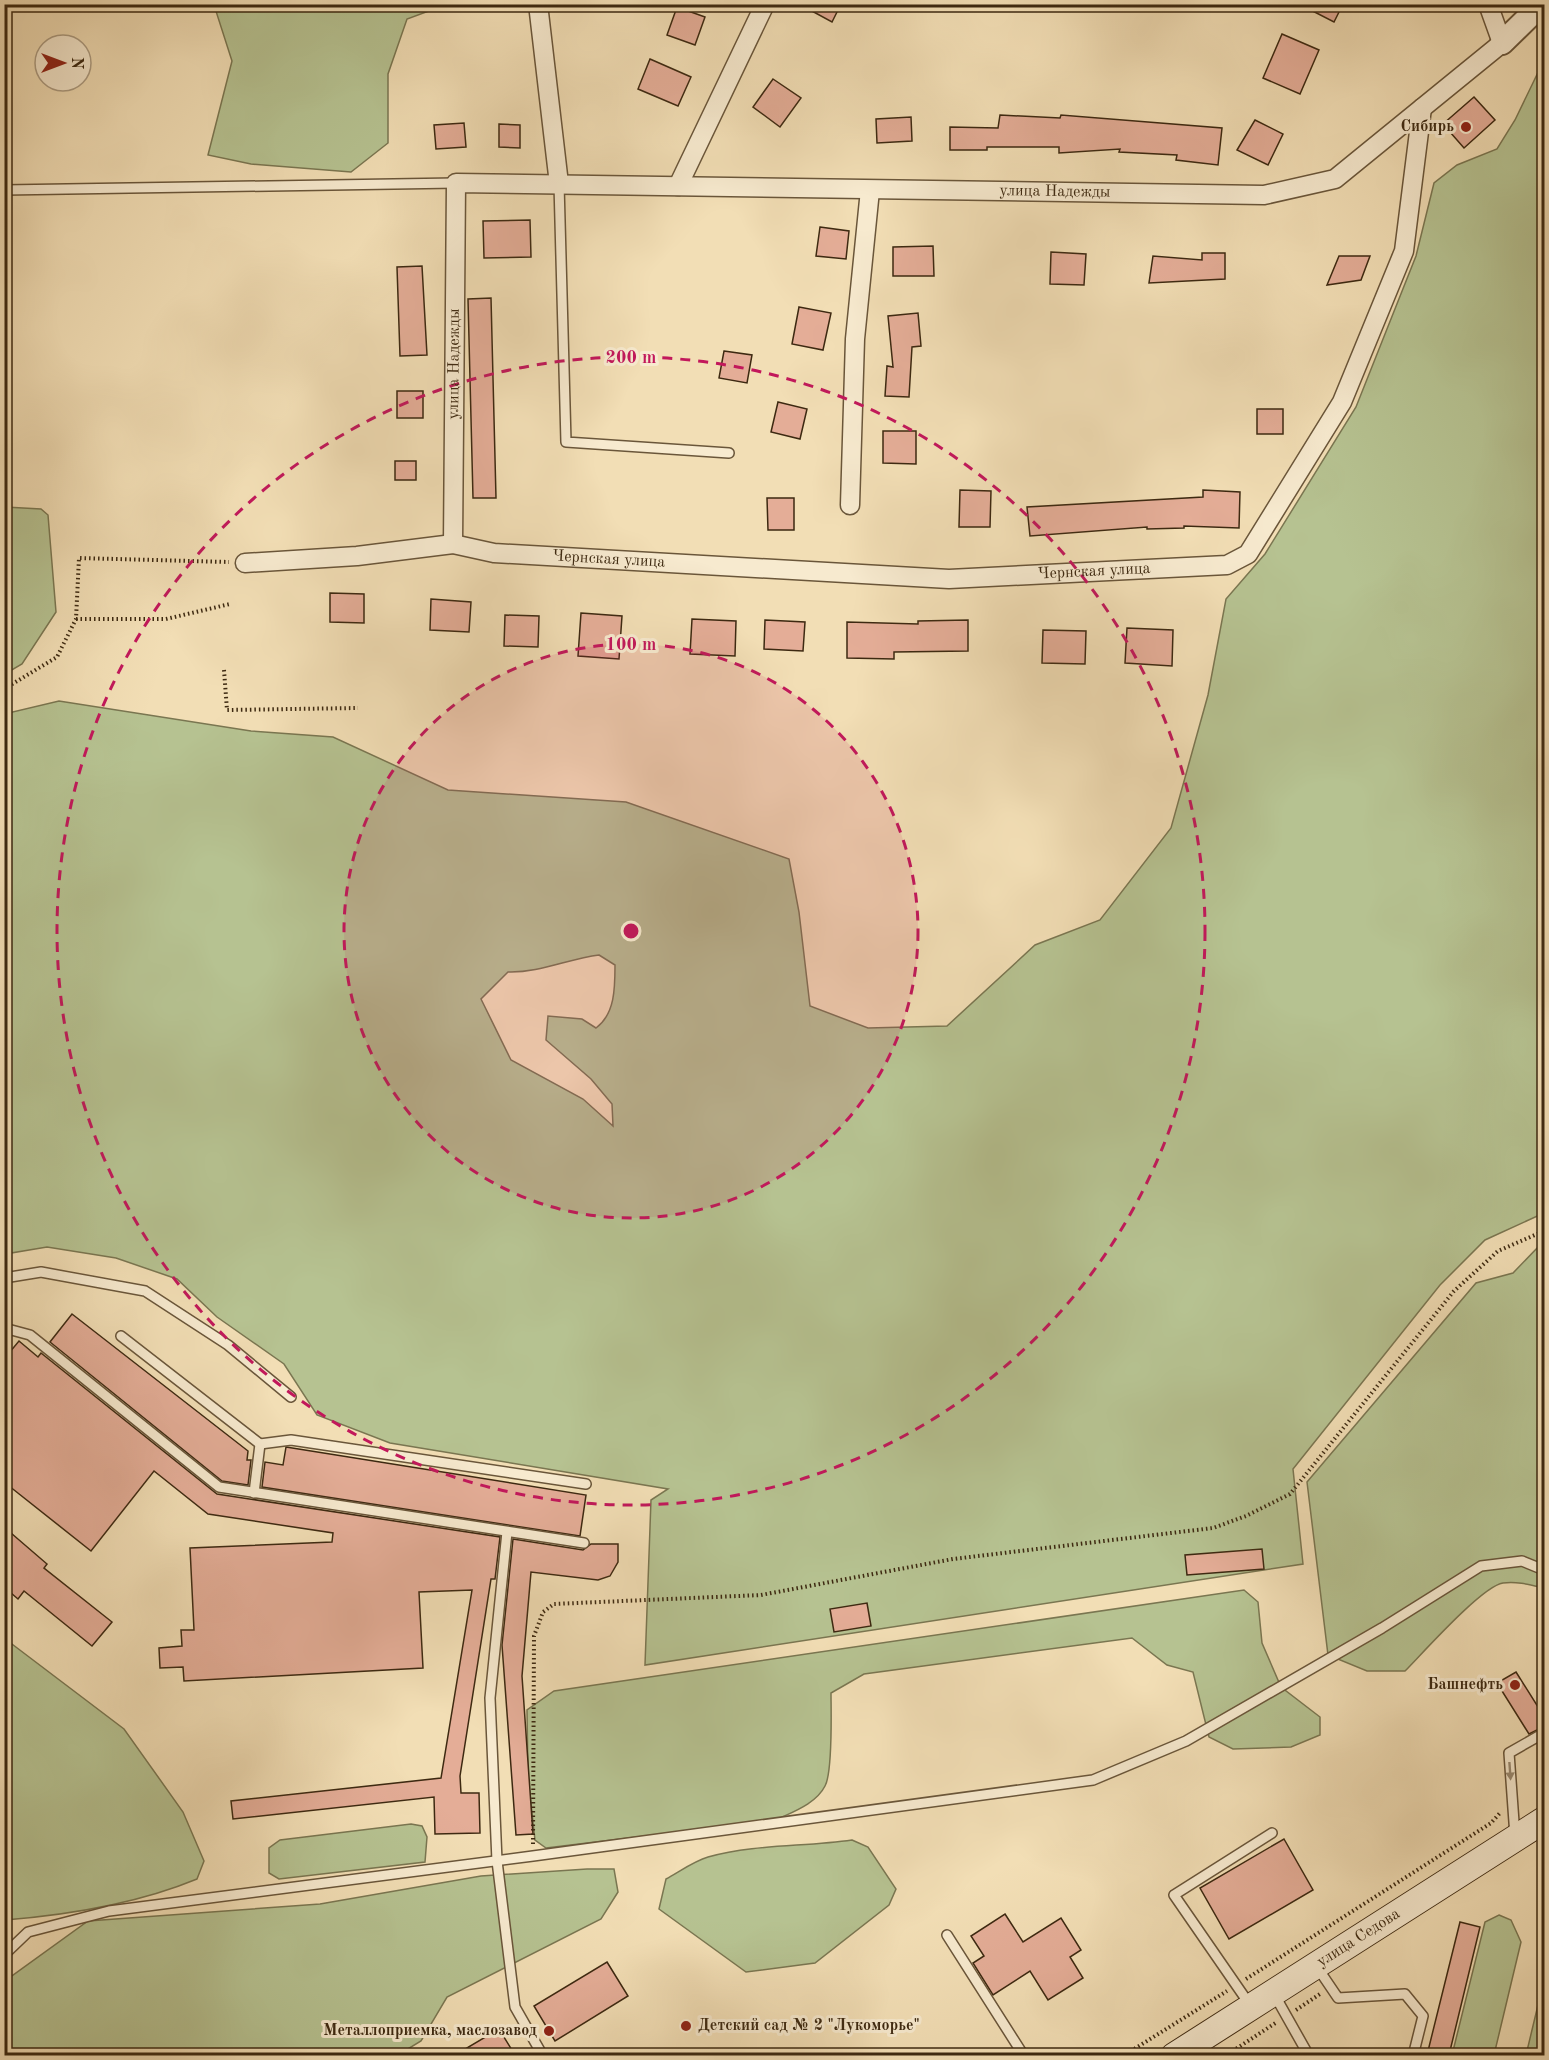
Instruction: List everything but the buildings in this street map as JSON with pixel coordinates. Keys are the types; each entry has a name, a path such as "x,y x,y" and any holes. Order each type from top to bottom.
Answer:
{"main road":[{"name":"улица Седова","path":"1174,2055 1545,1820"}],"street":[{"path":"538,4 559,184"},
{"path":"678,186 765,4"},
{"path":"1488,4 1502,44 1542,4"},
{"name":"улица Надежды","path":"453,544 456,183 1264,195 1335,179 1502,44"},
{"name":"Чернская улица","path":"245,563 357,556 453,544 494,553 949,579 1227,565 1248,554 1342,402 1404,251 1422,108"},
{"path":"850,505 855,339 870,190"}],"lane":[{"path":"4,190 456,183"},
{"path":"559,184 566,442 729,453"},
{"path":"4,1278 41,1272 145,1291 228,1345 291,1397"},
{"path":"4,1328 30,1335 219,1487 584,1543"},
{"path":"120,1336 260,1444 291,1440 586,1484"},
{"path":"254,1492 260,1444"},
{"path":"507,1532 490,1698 497,1861 515,2007 543,2055"},
{"path":"5,1955 27,1932 109,1911 1093,1780 1186,1741 1382,1628 1481,1566 1522,1562 1545,1570"},
{"path":"1515,1837 1509,1753 1545,1733"},
{"path":"1251,2006 1174,1895 1272,1833"},
{"path":"948,1935 1024,2055"},
{"path":"1315,1965 1338,1998 1405,1994 1423,2016 1413,2055"},
{"path":"1273,1992 1309,2055"}],"path":[{"path":"4,690 57,657 76,620 79,558 245,563"},
{"path":"76,620 166,619 230,604"},
{"path":"224,670 227,710 358,708"},
{"path":"533,1856 534,1636 543,1612 554,1604 760,1595 953,1558 1213,1528 1246,1516 1290,1494 1454,1292 1498,1251 1545,1231"},
{"path":"1123,2055 1491,1823 1512,1800"}],"green space":[{"path":"214,4 445,5 407,19 388,74 388,143 351,172 251,164 208,155 232,61"},
{"path":"1544,60 1544,1213 1485,1240 1440,1285 1293,1469 1303,1564 645,1665 651,1500 668,1489 390,1443 317,1415 284,1364 217,1317 177,1279 116,1258 47,1247 5,1254 4,714 59,701 251,731 333,737 448,790 626,802 789,859 799,912 810,1006 868,1028 947,1026 1035,945 1100,920 1171,828 1208,695 1226,599 1265,554 1356,407 1416,256 1434,183 1457,165 1497,149 1515,120","holes":["599,955 615,965 613,1000 602,1022 596,1028 582,1019 548,1016 546,1040 591,1079 612,1104 613,1126 583,1099 511,1060 481,999 508,972 542,968"]},
{"path":"5,507 41,509 48,515 56,612 22,664 5,674"},
{"path":"1541,1244 1544,1244 1544,1588 1513,1583 1503,1583 1493,1587 1467,1608 1405,1671 1367,1671 1328,1655 1307,1482 1476,1283 1513,1273"},
{"path":"1244,1590 1258,1602 1262,1643 1281,1687 1320,1717 1320,1735 1291,1747 1233,1749 1209,1737 1193,1672 1167,1665 1132,1638 864,1674 831,1693 830,1755 828,1779 825,1786 810,1803 776,1820 546,1848 535,1840 528,1777 527,1710 554,1691"},
{"path":"4,1638 124,1729 183,1812 204,1861 197,1879 151,1895 103,1907 5,1920"},
{"path":"411,1824 422,1826 427,1837 425,1862 279,1879 269,1873 269,1848 280,1840"},
{"path":"852,1840 868,1847 896,1889 889,1905 815,1963 746,1972 659,1909 666,1879 703,1859 744,1850"},
{"path":"614,1869 618,1892 601,1919 447,1997 421,2041 398,2055 5,2056 5,1981 88,1921 320,1904 481,1876"},
{"path":"1499,1915 1511,1920 1521,1942 1494,2055 1452,2055 1485,1922"},
{"path":"1544,1980 1544,2055 1526,2055"}],"place":[{"name":"Сибирь","path":"1466,127"},
{"name":"Башнефть","path":"1515,1685"},
{"name":"Детский сад № 2 \"Лукоморье\"","path":"686,2026"},
{"name":"Металлоприемка, маслозавод","path":"549,2031"}]}
